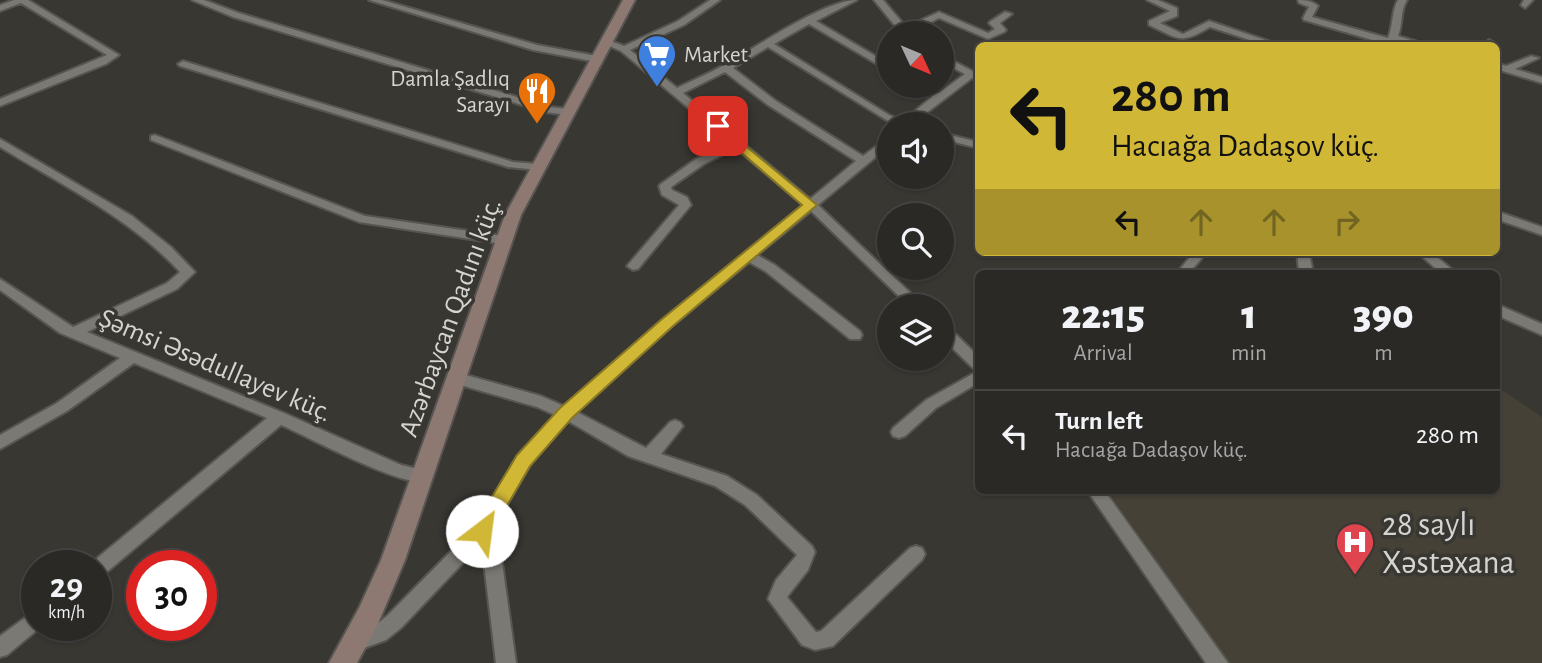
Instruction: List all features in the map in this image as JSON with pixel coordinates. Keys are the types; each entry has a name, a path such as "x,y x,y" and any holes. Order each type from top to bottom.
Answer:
{"main road":[{"name":"Azərbaycan Qadını küç.","path":"342,663 356,642 382,587 503,240 568,112 609,50 624,0"}],"street":[{"path":"0,8 22,0 114,55 103,62 0,103"},
{"path":"196,0 236,15 549,110 568,112"},
{"path":"373,0 536,48 609,50 681,23 716,0"},
{"path":"676,92 853,0"},
{"path":"878,0 896,21"},
{"path":"1151,0 1174,10 1174,14 1152,23 1177,36 1190,35 1209,24 1266,42"},
{"path":"1302,1 1314,6 1307,18 1391,41 1399,19 1398,6 1403,0"},
{"path":"954,22 988,36 1001,30 994,23 1009,14"},
{"path":"928,21 939,16 951,21"},
{"path":"810,21 877,61"},
{"path":"766,43 877,112"},
{"path":"609,50 676,92 738,143 865,253 905,294"},
{"path":"1501,67 1534,58"},
{"path":"183,64 512,164 538,167"},
{"path":"954,65 975,76"},
{"path":"1501,67 1542,80"},
{"path":"726,68 772,103 864,162"},
{"path":"954,88 975,76"},
{"path":"921,112 938,98"},
{"path":"155,138 363,219 503,240"},
{"path":"954,138 975,144"},
{"path":"0,142 128,219 167,250 188,272 172,286 74,333"},
{"path":"633,266 685,205 683,200 666,192 665,186 704,159 738,143"},
{"path":"356,642 379,634 394,622 482,531 524,460 566,413 667,323 877,151"},
{"path":"1500,216 1542,232"},
{"path":"749,256 770,268 855,335"},
{"path":"1185,270 1197,256"},
{"path":"1428,256 1445,270"},
{"name":"Şəmsi Əsədullayev küç.","path":"3,289 56,325 279,417 398,471 421,476"},
{"path":"1500,311 1542,330"},
{"path":"954,341 975,361"},
{"path":"0,443 62,407 133,356"},
{"path":"899,432 940,397 975,378"},
{"path":"455,379 541,402 648,457 708,475 736,489 802,546 806,557 779,588 777,598 809,638 815,641 827,639 916,554"},
{"path":"112,557 279,417"},
{"path":"648,457 675,426"},
{"path":"1098,494 1218,663"},
{"path":"482,531 492,555 506,663"},
{"path":"0,648 21,631"}],"shaded area":[{"name":"28 saylı Xəstəxana","path":"1500,389 1542,417 1542,663 1230,663 1110,494 1500,494"}],"place":[{"name":"Market","path":"657,88"},
{"name":"Damla Şadlıq Sarayı","path":"537,125"},
{"name":"28 saylı Xəstəxana","path":"1355,576"}],"route":[{"path":"482,531 524,460 566,413 667,323 811,205 718,126"}]}
